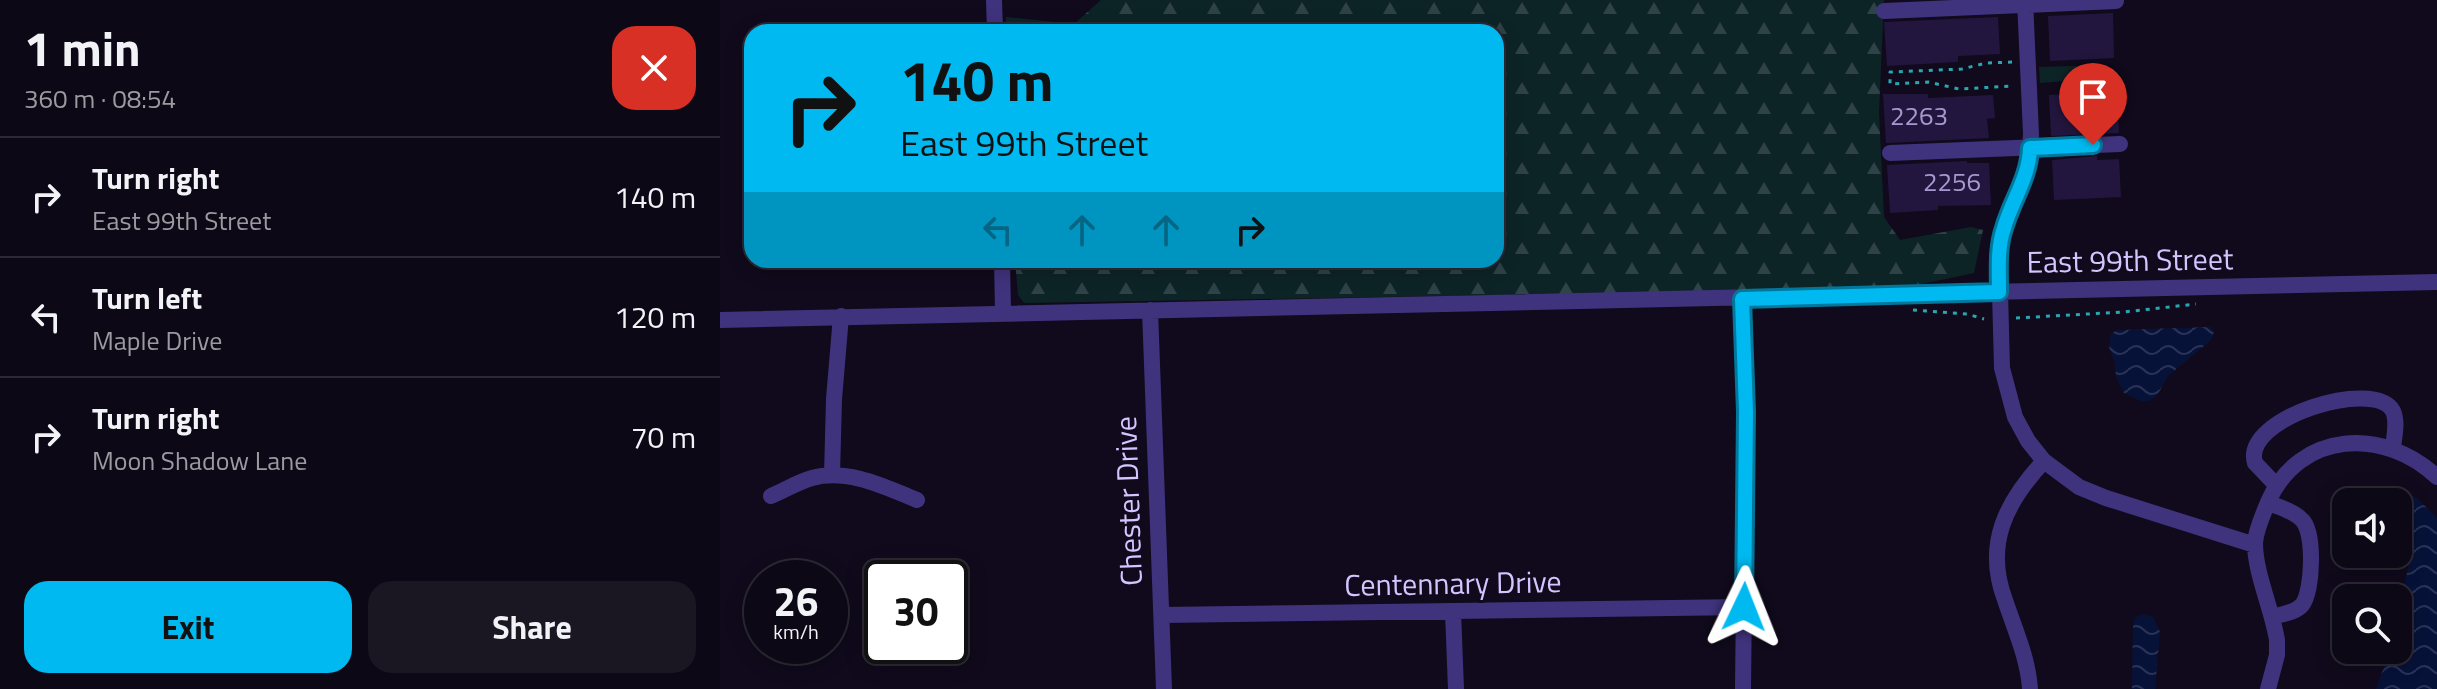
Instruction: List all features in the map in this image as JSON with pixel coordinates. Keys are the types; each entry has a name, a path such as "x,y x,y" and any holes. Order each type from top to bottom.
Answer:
{"street":[{"path":"994,0 995,24"},
{"path":"1884,11 2025,2 2116,1"},
{"path":"2025,2 2029,166 2003,228 1999,254 2002,368 2006,392 2021,429 2044,461 2090,493 2255,545"},
{"path":"1890,153 2120,144"},
{"path":"1002,268 1003,312"},
{"name":"East 99th Street","path":"720,320 2437,282"},
{"path":"1742,299 1746,412 1743,689"},
{"name":"Chester Drive","path":"1150,310 1164,689"},
{"path":"832,475 841,316"},
{"path":"2276,485 2255,463 2255,445 2279,423 2305,409 2355,399 2385,403 2393,412 2393,448"},
{"path":"2268,689 2277,655 2272,617 2255,545 2259,526 2276,485 2302,460 2329,447 2363,442 2393,448 2419,461 2437,477"},
{"path":"2030,689 2025,658 2001,587 1997,550 2009,507 2044,461"},
{"path":"771,496 809,479 832,475 866,481 917,500"},
{"path":"2268,503 2302,519 2309,531 2311,548 2305,600 2298,609 2272,617"},
{"name":"Centennary Drive","path":"1162,615 1744,607"},
{"path":"1453,612 1456,689"}],"path":[{"path":"2012,62 1986,63 1962,69 1890,72 1890,84 1928,82 1959,89 2014,86"},
{"path":"2018,318 2124,312 2207,303"},
{"path":"1910,310 1967,314 1986,319"}],"green space":[{"path":"1101,0 1884,0 1879,112 1884,217 1900,240 1971,227 1983,230 1974,273 1903,288 1024,303 1018,295 1016,268 1504,268 1504,24 1074,24"},
{"path":"1006,17 1074,24 1006,24"},
{"path":"2105,65 2106,78 2040,83 2039,67"}],"water":[{"path":"2210,327 2214,332 2211,340 2168,376 2158,394 2149,401 2141,401 2124,393 2116,377 2109,347 2111,334 2117,330"},
{"path":"2412,496 2437,518 2437,689 2376,689 2385,664 2412,664 2412,584 2404,584 2408,568 2412,568"},
{"path":"2142,614 2153,617 2160,632 2155,689 2132,689 2133,624 2135,618"}],"building":[{"path":"2113,13 2114,58 2050,61 2048,16"},
{"path":"1998,17 2000,54 1958,56 1958,62 1887,66 1884,22"},
{"path":"2117,88 2119,133 2051,136 2049,95"},
{"path":"1883,94 1928,94 1928,98 1993,95 1995,118 1987,119 1989,138 1886,143"},
{"path":"2097,156 2097,160 2119,159 2121,197 2054,200 2052,160"},
{"path":"1967,161 1989,163 1991,205 1938,206 1938,210 1890,213 1887,165"}],"route":[{"path":"1744,607 1746,412 1742,299 1999,292 2003,228 2029,166 2030,148 2093,145"}]}
